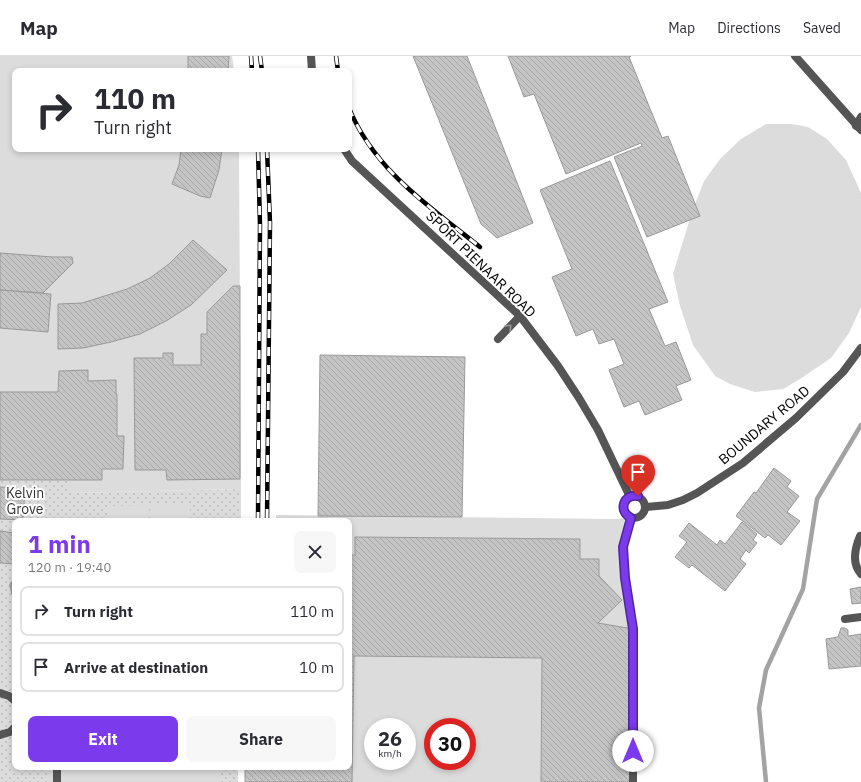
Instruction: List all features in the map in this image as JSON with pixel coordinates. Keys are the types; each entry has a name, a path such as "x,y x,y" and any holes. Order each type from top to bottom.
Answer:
{"street":[{"path":"311,56 312,68"},
{"path":"796,56 859,128"},
{"path":"859,128 861,117"},
{"name":"SPORT PIENAAR ROAD","path":"346,152 352,161 520,316 558,366 579,398 598,430 630,497"},
{"path":"498,339 520,316"},
{"name":"BOUNDARY ROAD","path":"646,507 668,505 683,500 743,463 806,408 843,372 861,348"},
{"path":"630,497 640,497 644,501 646,507 641,516 631,518 626,514 623,508 625,501 630,497"},
{"path":"631,518 623,547 625,578 633,629 633,782"},
{"path":"860,536 855,547 854,558 857,568 861,574"},
{"path":"844,619 861,617"},
{"path":"0,694 9,696 12,698"},
{"path":"0,735 12,730"},
{"path":"57,770 57,782"}],"green space":[{"path":"0,56 232,56 234,68 12,68 12,152 239,152 241,489 68,493 68,480 0,481"},
{"path":"766,124 792,124 808,127 827,139 846,160 861,193 861,307 849,333 831,358 783,389 755,392 730,384 715,376 693,345 680,306 673,274 692,212 704,181 720,159 741,139"},
{"name":"Kelvin Grove","path":"69,480 69,493 241,489 241,518 12,518 12,770 238,770 238,782 0,782 0,481"},
{"path":"190,503 190,518 150,518 150,504"},
{"path":"149,505 149,518 109,518 109,506"},
{"path":"276,515 631,518 623,547 633,629 633,782 245,782 245,770 352,770 352,518 276,518"},
{"path":"48,770 221,770 220,782 48,782"}],"water":[{"path":"12,580 12,596 9,585"}],"building":[{"path":"188,56 229,56 228,68 188,68"},
{"path":"413,56 467,56 533,223 497,238 481,224"},
{"path":"508,56 631,56 629,57 662,138 668,136 700,216 647,237 614,157 642,146 641,143 566,174 534,94 524,97"},
{"path":"181,152 222,152 219,170 210,198 200,196 172,184 179,165"},
{"path":"610,161 668,302 649,309 665,346 676,342 691,380 676,386 682,400 645,415 639,401 624,407 609,370 624,364 614,339 599,344 593,329 576,336 552,277 572,269 540,190"},
{"path":"193,240 227,270 191,305 166,321 140,334 83,348 58,349 58,304 82,303 127,289 150,278 169,264"},
{"path":"0,253 72,257 73,263 43,293 0,290"},
{"path":"233,286 240,286 240,479 167,480 166,470 135,470 134,358 163,358 163,353 173,353 173,365 201,365 201,334 207,334 207,312"},
{"path":"0,290 51,294 48,332 0,328"},
{"path":"320,355 465,357 462,517 318,516"},
{"path":"88,370 88,381 116,380 117,436 124,436 123,469 102,469 102,480 0,480 0,392 58,392 59,371"},
{"path":"774,468 791,481 787,487 799,496 787,512 800,521 781,545 768,535 765,538 736,516 754,492 756,493"},
{"path":"0,487 25,489 23,518 0,519"},
{"path":"742,522 757,534 753,540 757,543 749,553 746,550 740,559 746,564 725,591 692,565 689,568 675,557 687,542 679,536 689,523 717,545 720,540 725,544"},
{"path":"0,531 12,533 12,564 0,563"},
{"path":"355,537 580,539 580,559 599,559 599,576 622,600 598,623 633,629 633,782 541,782 542,658 354,656 352,782 245,782 245,770 352,770 352,555 355,555"},
{"path":"861,587 861,603 852,604 850,589"},
{"path":"841,628 848,630 848,636 861,634 861,666 829,669 826,639 838,637"}],"waterway":[{"path":"766,782 759,708 766,670 803,589 817,499 861,425"}],"railway":[{"path":"251,56 252,68"},
{"path":"260,56 262,68"},
{"path":"336,56 338,68"},
{"path":"352,114 373,150 388,169 423,202 480,247"},
{"path":"258,152 260,225 258,518"},
{"path":"267,152 270,223 267,518"}],"route":[{"path":"633,751 633,629 625,578 623,547 631,518 626,514 623,506 628,498 638,496"}]}
